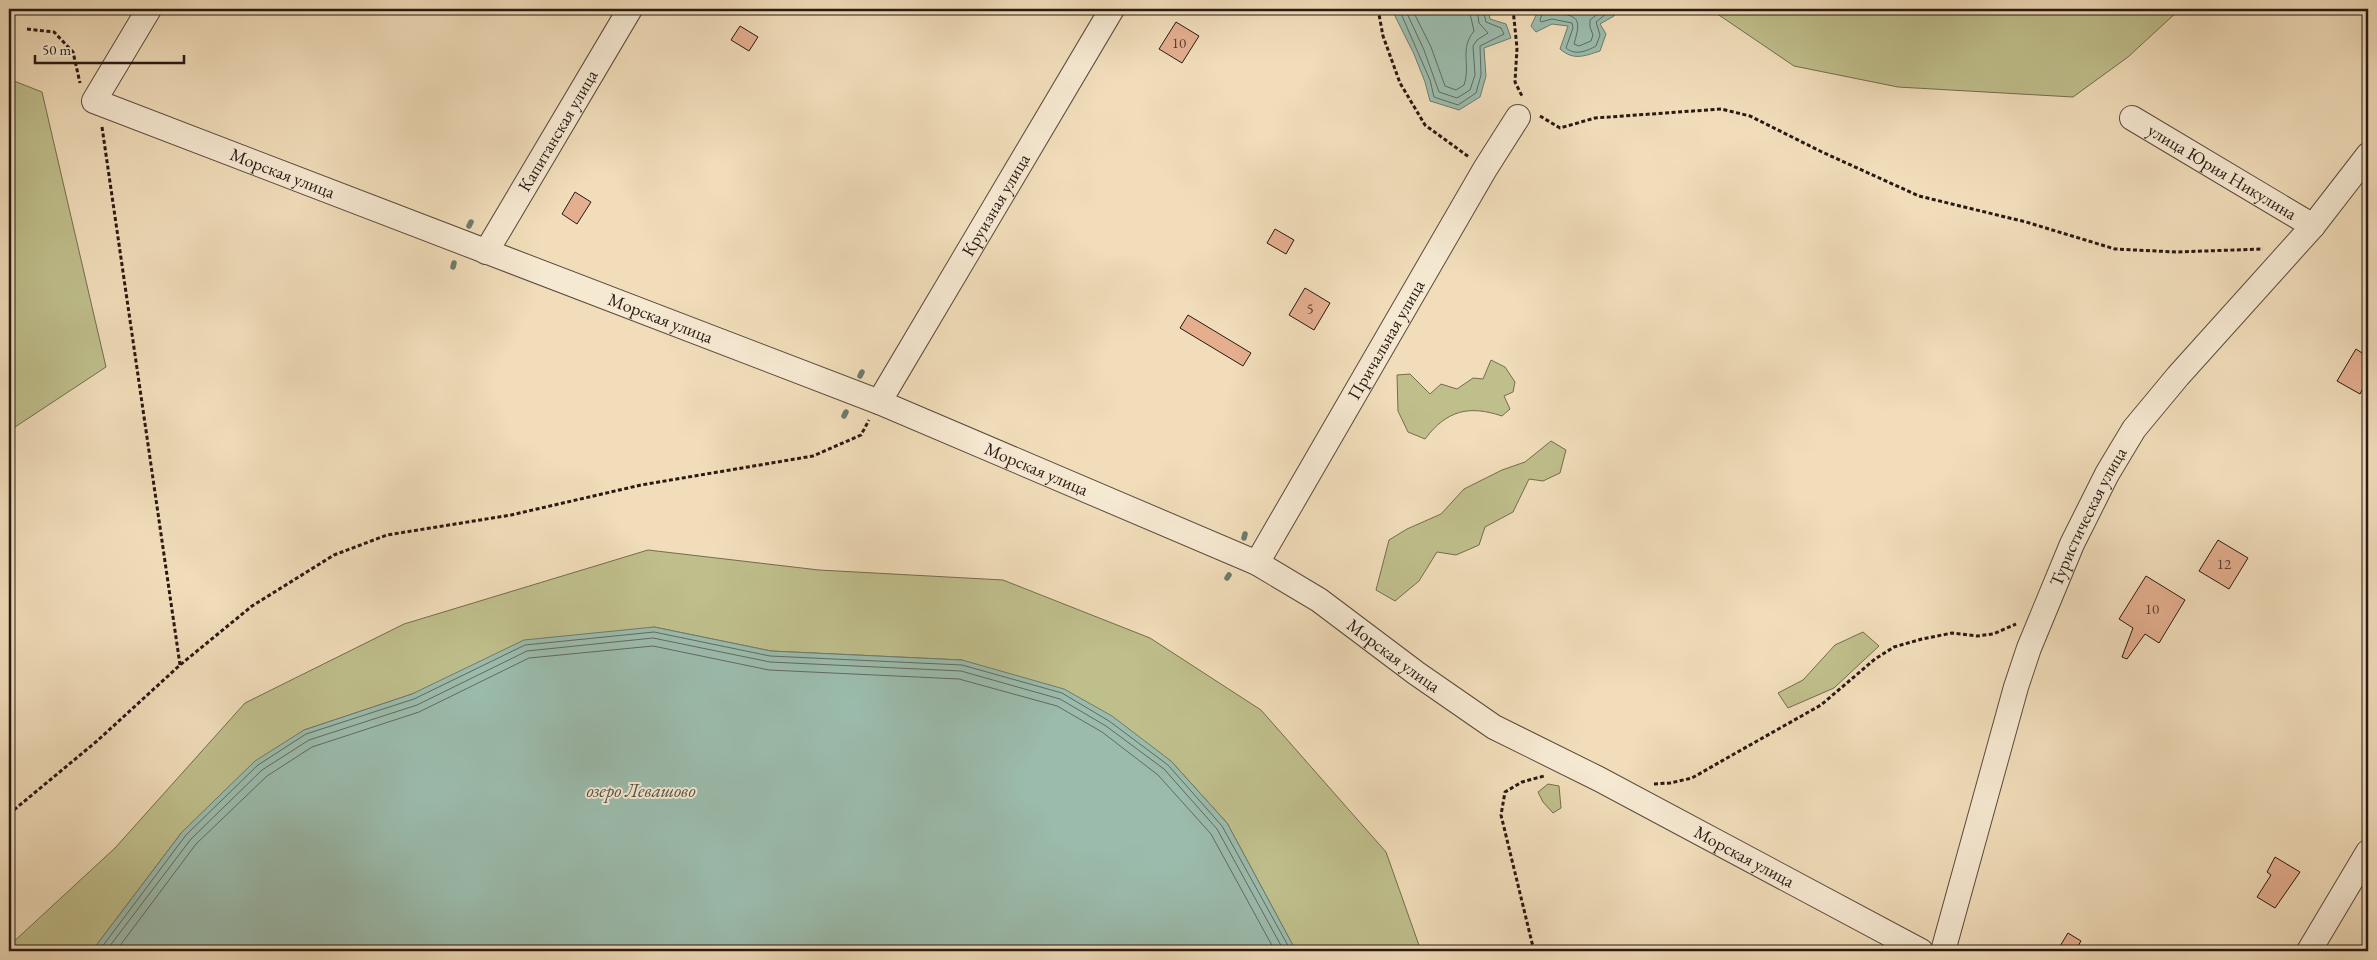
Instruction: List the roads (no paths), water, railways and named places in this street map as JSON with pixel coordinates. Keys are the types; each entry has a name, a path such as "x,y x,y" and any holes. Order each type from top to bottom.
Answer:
{"street":[{"name":"Морская улица","path":"149,9 88,96 486,252 879,402 1257,563 1319,600 1416,673 1494,727 1599,779 1921,951"},
{"name":"Капитанская улица","path":"486,252 630,9"},
{"name":"Круизная улица","path":"879,402 1112,9"},
{"name":"Причальная улица","path":"1257,563 1485,169 1525,115"},
{"name":"улица Юрия Никулина","path":"2132,118 2313,226"},
{"name":"Туристическая улица","path":"1943,951 2016,687 2039,624 2072,544 2106,474 2134,429 2178,376 2313,226 2368,155"},
{"path":"2310,951 2368,852"}],"water":[{"path":"1394,9 1488,9 1490,19 1506,24 1511,38 1484,48 1486,76 1480,97 1459,110 1430,101 1425,82 1414,54 1394,14"},
{"path":"1539,9 1618,9 1614,16 1600,24 1606,34 1600,51 1575,56 1565,53 1560,49 1568,26 1552,24 1536,32 1531,26"},
{"name":"озеро Левашово","path":"654,627 771,651 962,660 1064,689 1112,716 1171,761 1227,823 1296,951 92,951 182,832 255,761 304,730 412,694 524,640"}],"waterway":[{"path":"469,226 471,222"},
{"path":"453,267 454,263"},
{"path":"860,376 862,372"},
{"path":"844,416 846,412"},
{"path":"1244,538 1245,534"}]}
